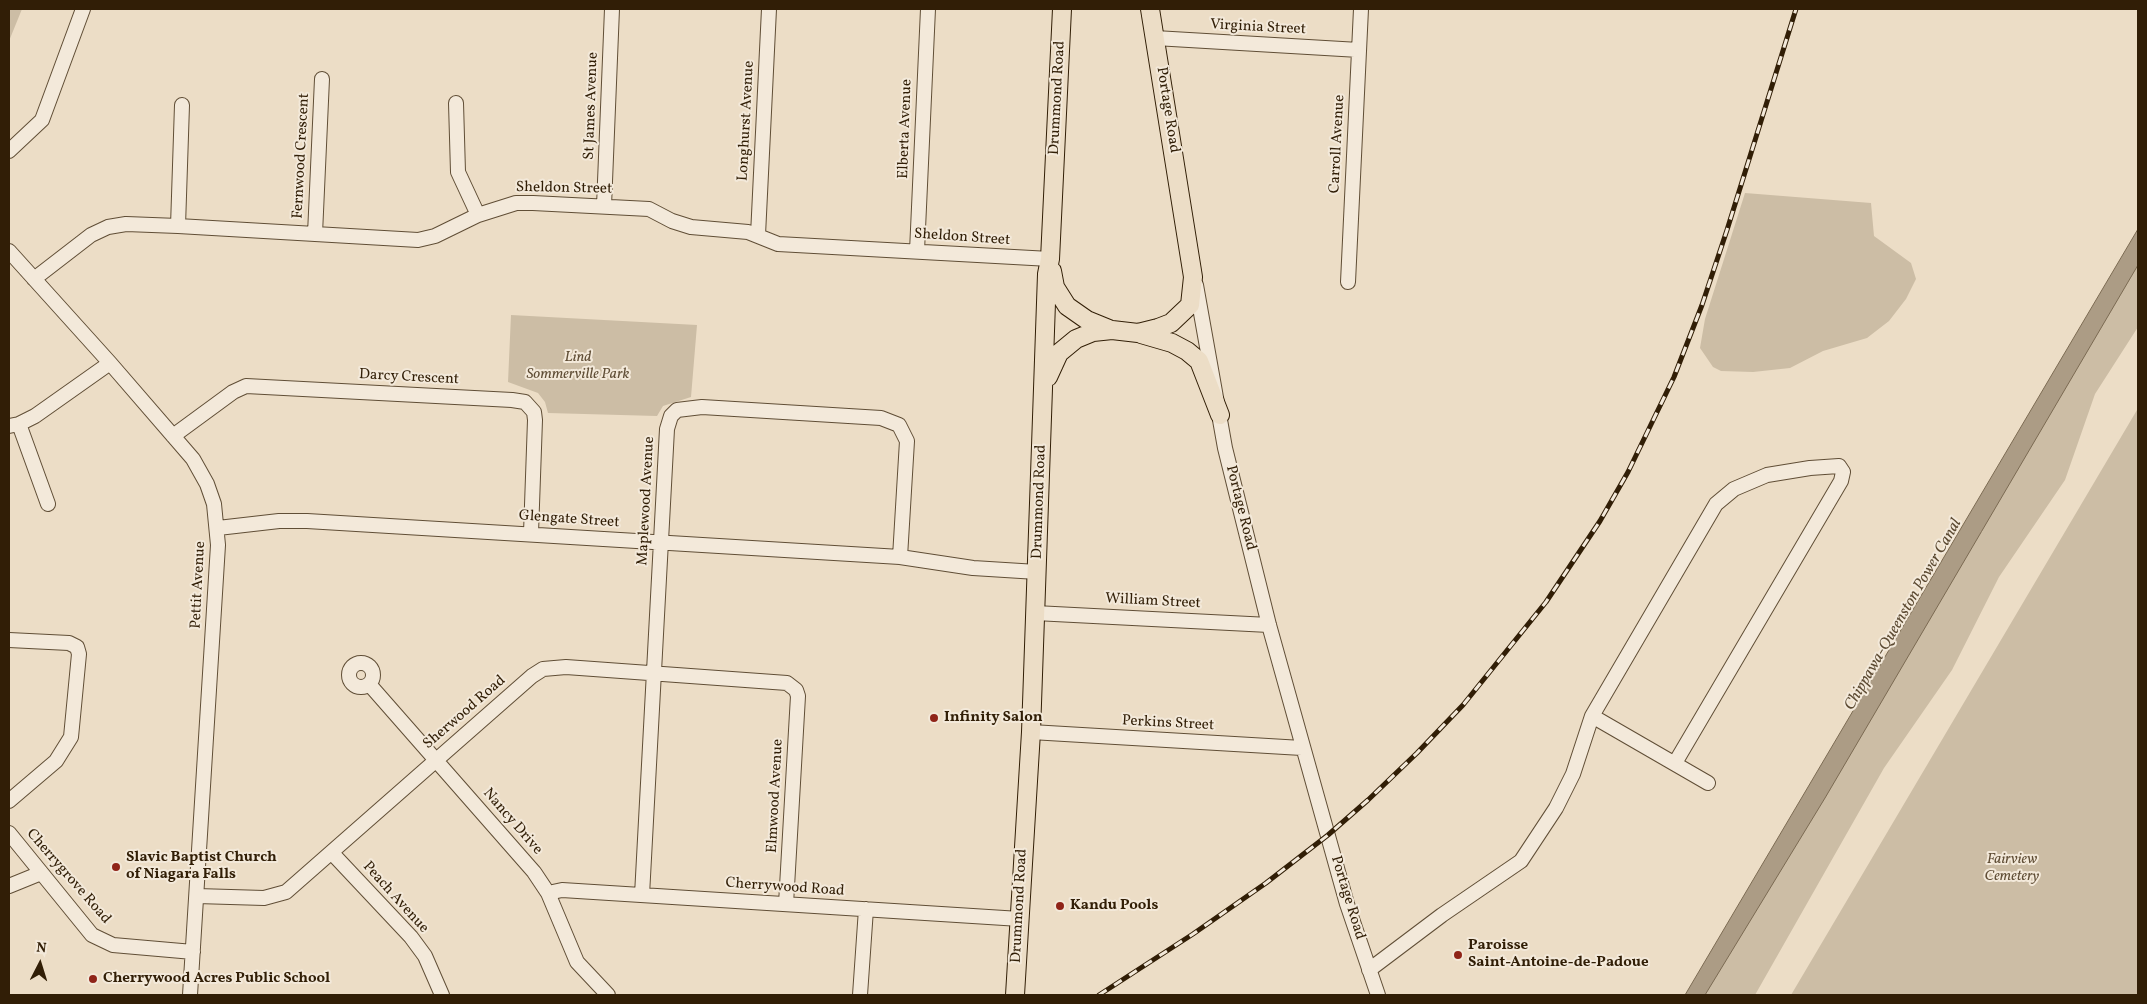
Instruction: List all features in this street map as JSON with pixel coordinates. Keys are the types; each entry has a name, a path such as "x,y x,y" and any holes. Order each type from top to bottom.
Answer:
{"main road":[{"name":"Drummond Road","path":"1015,995 1031,732 1047,274 1050,260 1062,9"},
{"name":"Portage Road","path":"1150,9 1193,277"},
{"path":"1050,260 1055,287 1067,306 1087,320 1112,330"},
{"path":"1138,333 1171,323 1190,305 1193,277"},
{"path":"1044,387 1059,353 1069,344 1093,332 1112,330 1138,333 1188,350 1199,361 1220,415"}],"street":[{"path":"9,151 42,120 83,9"},
{"name":"St James Avenue","path":"604,206 612,9"},
{"name":"Longhurst Avenue","path":"758,235 769,9"},
{"name":"Elberta Avenue","path":"917,251 928,9"},
{"name":"Carroll Avenue","path":"1348,282 1361,9"},
{"name":"Virginia Street","path":"1155,38 1359,50"},
{"name":"Fernwood Crescent","path":"315,234 322,80"},
{"path":"456,103 458,172 478,215"},
{"path":"178,226 182,105"},
{"name":"Sheldon Street","path":"34,279 92,235 108,227 126,224 418,240 435,236 478,215 516,203 649,209 691,228 734,230 758,235 778,244 1050,260"},
{"name":"Pettit Avenue","path":"9,251 110,362 193,459 207,484 214,504 218,528 190,995"},
{"name":"Portage Road","path":"1193,277 1225,448 1269,624 1347,904 1378,995"},
{"path":"48,504 14,425 35,416 110,362"},
{"name":"Darcy Crescent","path":"173,436 233,392 246,386 525,402 534,412 535,420 531,534"},
{"name":"Maplewood Avenue","path":"642,895 667,429 671,416 677,410 702,407 871,418 899,425 907,441 900,557"},
{"path":"1369,970 1442,915 1521,861 1556,808 1573,774 1592,716 1716,504 1734,489 1767,475 1810,468 1839,466 1843,472 1841,481 1675,763"},
{"name":"Glengate Street","path":"218,528 279,521 307,521 900,557 973,568 1037,572"},
{"name":"William Street","path":"1035,613 1269,624"},
{"path":"9,640 69,643 77,648 79,654 71,737 56,761 9,801"},
{"name":"Sherwood Road","path":"197,896 275,897 286,892 532,676 543,669 566,667 788,683 796,690"},
{"name":"Nancy Drive","path":"369,684 534,872 548,893 577,962 608,995"},
{"name":"Elmwood Avenue","path":"786,904 798,696 796,690"},
{"path":"1592,716 1708,783"},
{"name":"Perkins Street","path":"1031,732 1302,748"},
{"name":"Cherrygrove Road","path":"9,833 92,935 103,941 122,946 193,952"},
{"name":"Peach Avenue","path":"332,852 411,936 425,956 442,995"},
{"path":"9,886 41,873"},
{"name":"Cherrywood Road","path":"548,893 562,890 1020,919"},
{"path":"860,995 866,909"}],"green space":[{"path":"9,9 22,9 9,41"},
{"path":"1745,193 1871,203 1874,236 1911,263 1916,279 1906,299 1889,321 1867,338 1823,351 1790,368 1753,372 1721,371 1713,367 1700,348 1705,319"},
{"path":"2138,260 2138,327 2095,394 2065,480 1999,577 1952,670 1884,768 1755,995 1701,995"},
{"name":"Lind Sommerville Park","path":"511,315 697,325 691,397 663,406 657,416 548,413 545,402 538,393 508,382"},
{"name":"Fairview Cemetery","path":"2137,410 2138,995 1791,995"}],"shaded area":[{"name":"Chippawa-Queenston Power Canal","path":"2138,229 2138,265 1825,798 1705,995 1685,995"}],"railway":[{"path":"1099,995 1193,934 1266,883 1328,835 1368,800 1463,705 1546,602 1600,521 1628,472 1674,377 1702,305 1727,230 1796,9"}],"place":[{"name":"Infinity Salon","path":"934,718"},
{"name":"Slavic Baptist Church of Niagara Falls","path":"116,867"},
{"name":"Kandu Pools","path":"1060,906"},
{"name":"Paroisse Saint-Antoine-de-Padoue","path":"1458,955"},
{"name":"Cherrywood Acres Public School","path":"93,979"}]}
